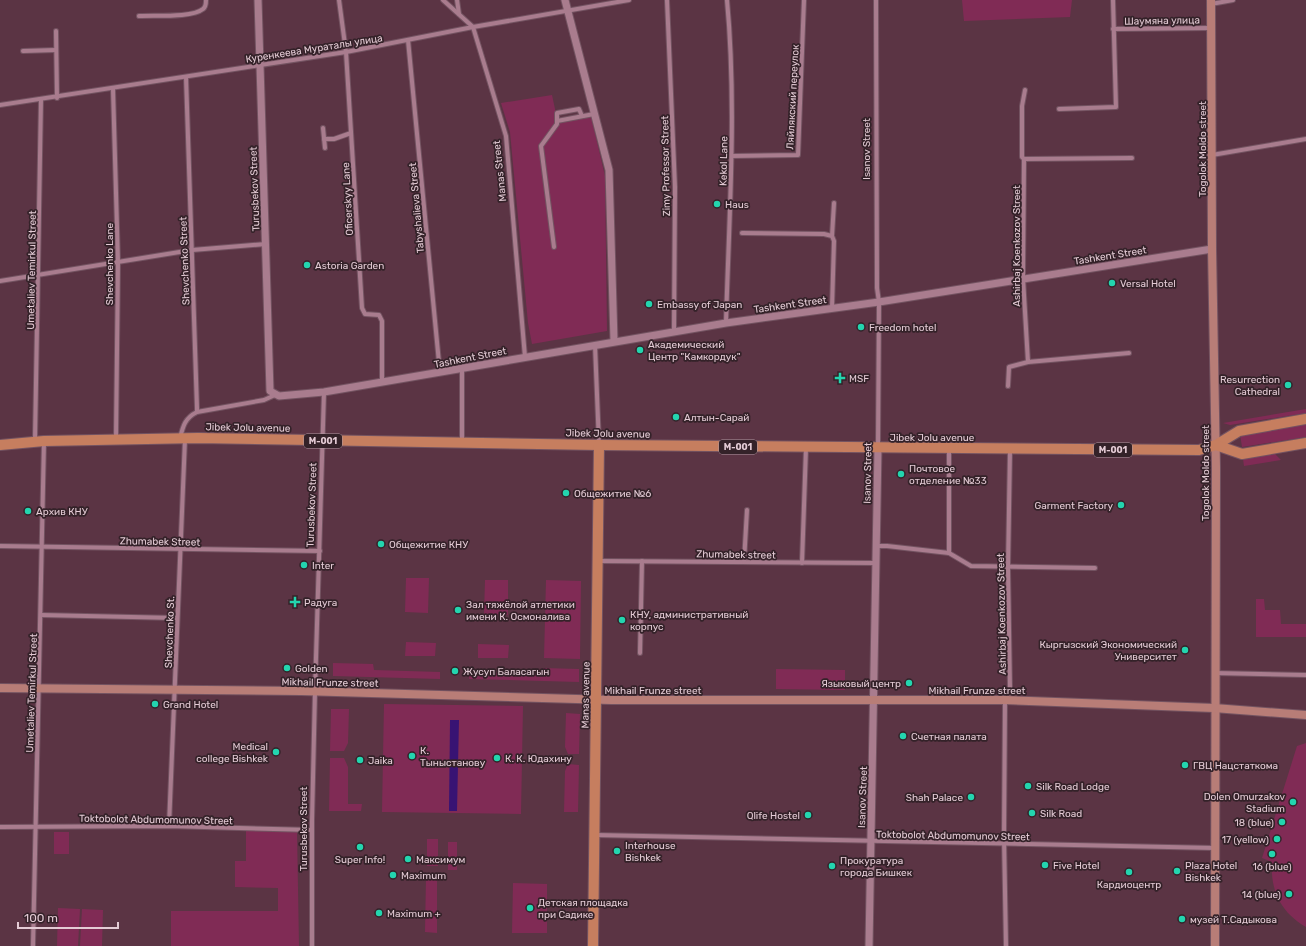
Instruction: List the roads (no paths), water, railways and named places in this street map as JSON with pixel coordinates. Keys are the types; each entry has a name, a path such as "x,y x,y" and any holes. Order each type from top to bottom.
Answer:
{"main road":[{"name":"Togolok Moldo street","path":"1211,2 1212,249 1216,445 1214,673 1215,946"},
{"name":"Jibek Jolu avenue","path":"0,444 116,438 182,438 806,448 1199,450 1216,445 1239,431 1306,419"},
{"path":"1216,445 1242,454 1306,444"},
{"name":"Manas avenue","path":"593,946 599,445"},
{"name":"Mikhail Frunze street","path":"0,688 315,692 597,700 1005,700 1214,708 1306,715"}],"street":[{"path":"140,16 194,14 206,6 206,0"},
{"name":"Turusbekov Street","path":"258,0 270,391 275,395"},
{"name":"Oficerskyy Lane","path":"339,0 346,52 362,308 365,314 379,315 382,321 382,383"},
{"path":"443,0 473,27"},
{"path":"458,0 459,14"},
{"path":"565,0 609,170 614,341"},
{"name":"Куренкеева Мураталы улица","path":"0,105 57,98 260,64 346,52 473,27 629,0"},
{"name":"Zimy Professor Street","path":"667,0 675,187 674,332"},
{"name":"Kekol Lane","path":"726,323 732,156 731,44 727,0"},
{"name":"Ляйлякский переулок","path":"732,156 798,155 804,0"},
{"name":"Isanov Street","path":"869,946 874,700 875,546 878,448 879,302 877,288 876,0"},
{"name":"Шаумяна улица","path":"1059,109 1116,107 1113,0"},
{"path":"1211,2 1233,0"},
{"name":"Manas Street","path":"473,27 508,147 525,357"},
{"name":"Шаумяна улица","path":"1113,29 1212,28"},
{"path":"56,31 57,98"},
{"name":"Tabyshalieva Street","path":"408,40 440,374"},
{"path":"23,51 56,50"},
{"name":"Shevchenko Street","path":"186,77 197,412"},
{"name":"Shevchenko Lane","path":"114,89 118,262 116,438"},
{"name":"Ashirbaj Koenkozov Street","path":"1025,90 1022,106 1022,157 1024,159 1022,278 1028,362"},
{"name":"Umetaliev Temirkul Street","path":"33,946 42,546 39,441 41,99"},
{"path":"554,247 542,146 557,121 556,115 559,112 579,109 582,116"},
{"path":"557,121 594,114"},
{"path":"323,128 325,148"},
{"path":"324,139 334,139 351,133"},
{"path":"1212,154 1306,139"},
{"path":"1024,159 1132,158"},
{"path":"832,308 834,241 832,236 834,203"},
{"path":"742,233 824,234 832,236"},
{"path":"0,281 192,250 266,244"},
{"name":"Tashkent Street","path":"324,392 440,374 614,341 726,323 879,302 1022,278 1212,249"},
{"path":"595,345 599,445"},
{"path":"1008,386 1009,368 1028,362 1129,353"},
{"path":"462,370 462,443"},
{"path":"182,438 186,420 189,416 197,412 264,400 275,395 279,396 324,392"},
{"name":"Turusbekov Street","path":"312,946 312,830 324,392"},
{"name":"Shevchenko St.","path":"169,826 178,618 182,438"},
{"path":"802,563 806,448"},
{"path":"949,449 949,553"},
{"name":"Ashirbaj Koenkozov Street","path":"1006,946 1004,844 1005,700 1010,690 1008,568 1010,449"},
{"path":"744,562 747,510"},
{"name":"Zhumabek Street","path":"0,546 320,551"},
{"path":"875,546 949,553 971,566 1008,568 1095,568"},
{"name":"Zhumabek street","path":"598,561 875,563"},
{"path":"640,653 642,561"},
{"path":"41,615 178,618"},
{"path":"1214,673 1306,675"},
{"name":"Toktobolot Abdumomunov Street","path":"0,827 169,826 312,830"},
{"name":"Toktobolot Abdumomunov Street","path":"595,835 1215,848"}],"place":[{"name":"Haus","path":"717,204"},
{"name":"Astoria Garden","path":"307,265"},
{"name":"Versal Hotel","path":"1112,283"},
{"name":"Embassy of Japan","path":"649,304"},
{"name":"Freedom hotel","path":"861,327"},
{"name":"Академический Центр \"Камкордук\"","path":"640,350"},
{"name":"MSF","path":"840,378"},
{"name":"Resurrection Cathedral","path":"1288,385"},
{"name":"Алтын-Сарай","path":"676,417"},
{"name":"Почтовое отделение №33","path":"901,474"},
{"name":"Общежитие №6","path":"566,493"},
{"name":"Garment Factory","path":"1121,505"},
{"name":"Архив КНУ","path":"28,511"},
{"name":"Общежитие КНУ","path":"381,544"},
{"name":"Inter","path":"304,565"},
{"name":"Радуга","path":"295,602"},
{"name":"Зал тяжёлой атлетики имени К. Осмоналива","path":"458,610"},
{"name":"КНУ, административный корпус","path":"622,620"},
{"name":"Кыргызский Экономический Университет","path":"1185,650"},
{"name":"Golden","path":"287,668"},
{"name":"Жусуп Баласагын","path":"455,671"},
{"name":"Языковый центр","path":"909,683"},
{"name":"Grand Hotel","path":"155,704"},
{"name":"Счетная палата","path":"903,736"},
{"name":"Medical college Bishkek","path":"276,752"},
{"name":"К. Тыныстанову","path":"412,756"},
{"name":"К. К. Юдахину","path":"497,758"},
{"name":"Jaika","path":"360,760"},
{"name":"ГВЦ Нацстаткома","path":"1185,765"},
{"name":"Silk Road Lodge","path":"1028,786"},
{"name":"Shah Palace","path":"971,797"},
{"name":"Dolen Omurzakov Stadium","path":"1293,802"},
{"name":"Silk Road","path":"1032,813"},
{"name":"Qlife Hostel","path":"808,815"},
{"name":"18 (blue)","path":"1282,822"},
{"name":"17 (yellow)","path":"1277,839"},
{"name":"Super Info!","path":"360,847"},
{"name":"Interhouse Bishkek","path":"617,851"},
{"name":"16 (blue)","path":"1272,854"},
{"name":"Максимум","path":"408,859"},
{"name":"Five Hotel","path":"1045,865"},
{"name":"Прокуратура города Бишкек","path":"832,866"},
{"name":"Plaza Hotel Bishkek","path":"1177,871"},
{"name":"Кардиоцентр","path":"1129,872"},
{"name":"Maximum","path":"393,875"},
{"name":"14 (blue)","path":"1289,894"},
{"name":"Детская площадка при Садике","path":"530,908"},
{"name":"Maximum +","path":"379,913"},
{"name":"музей Т.Садыкова","path":"1182,919"}]}
